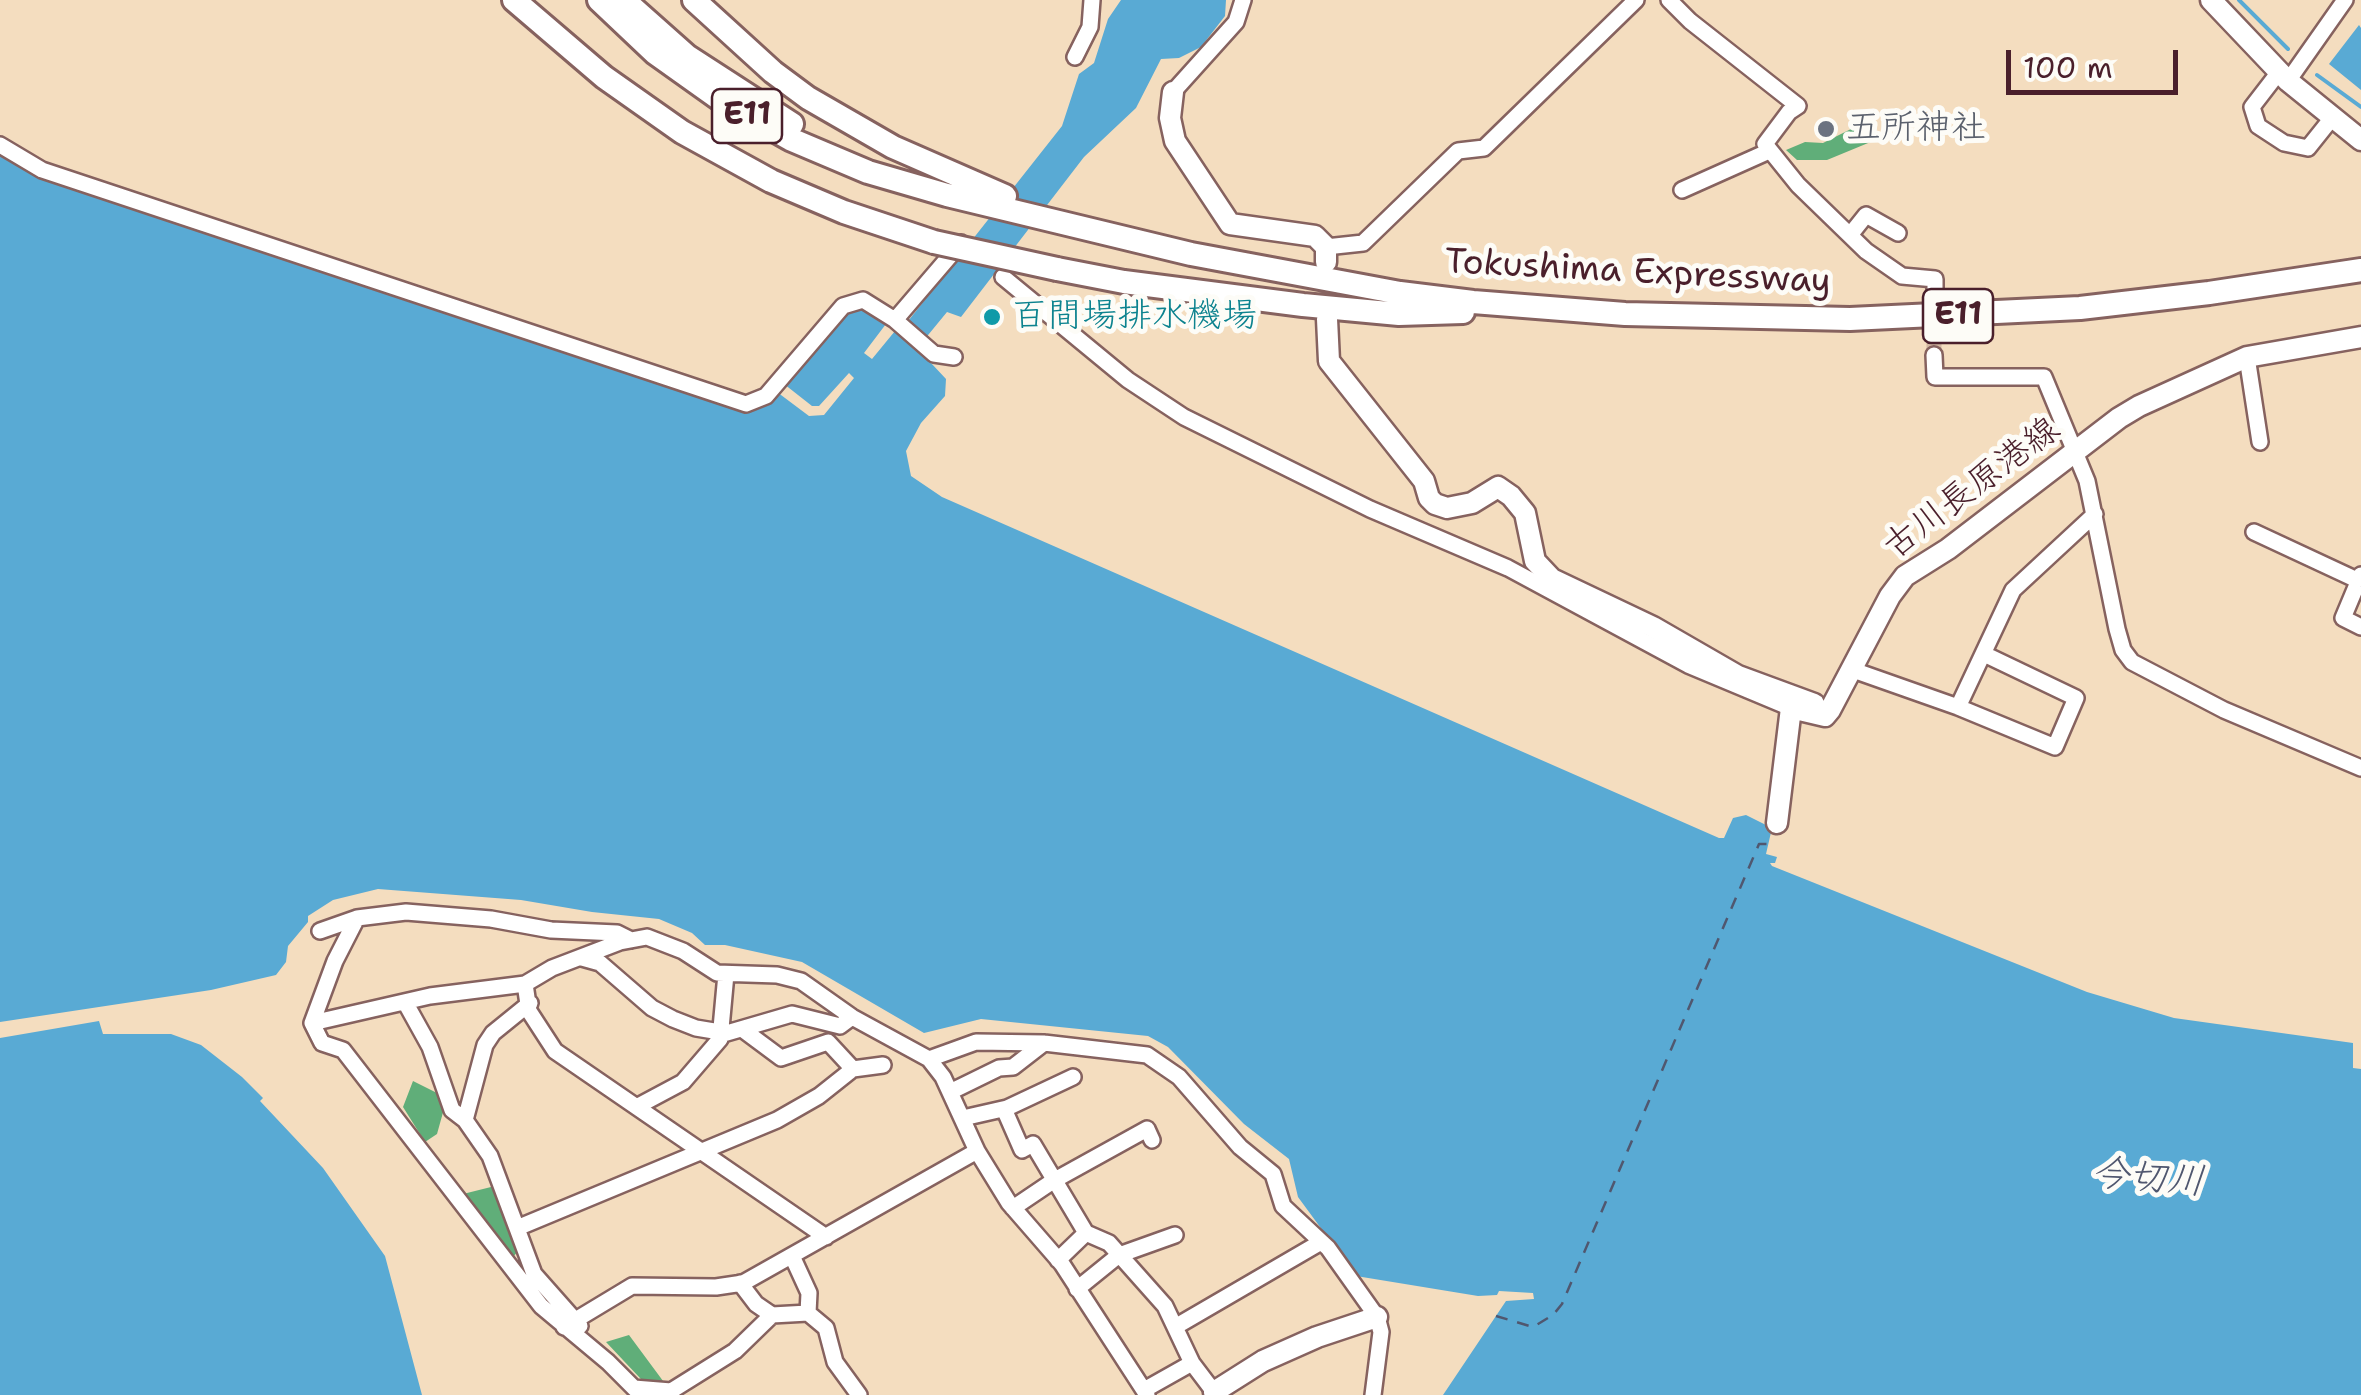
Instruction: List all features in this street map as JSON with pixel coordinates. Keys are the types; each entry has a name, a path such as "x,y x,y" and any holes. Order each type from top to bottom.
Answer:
{"highway":[{"path":"514,0 604,77 682,132 789,188 844,212 934,242 1057,269 1218,296 1398,314 1551,309"},
{"name":"Tokushima Expressway","path":"600,0 656,53 742,113 826,155 921,188 1088,230 1259,269 1400,292 1551,309 1736,318 1965,316 2080,308 2361,270"},
{"name":"Tokushima Expressway","path":"624,0 687,56 724,82 836,148 921,188"},
{"path":"694,0 772,72 892,148 970,184 1088,230"}],"main road":[{"path":"2211,0 2283,76 2361,140"},
{"path":"1173,92 1170,118 1176,141 1230,224 1316,236 1326,254"},
{"path":"1327,318 1329,361 1424,481 1435,504 1447,508 1472,502 1498,487 1525,513 1536,561 1552,579 1653,627 1738,676 1830,710 1825,716 1791,708 1777,823"},
{"name":"古川長原港線","path":"1830,710 1890,596 1905,576 1948,549 2075,450 2139,406 2247,357 2361,337"},
{"path":"1214,1394 1263,1361 1377,1317"}],"street":[{"path":"1075,57 1090,28 1092,0"},
{"path":"1173,92 1236,22 1243,0"},
{"path":"1326,254 1363,243 1458,151 1484,148 1636,0"},
{"path":"1669,0 1690,22 1798,106 1765,144 1768,152 1850,236 1902,276 1935,279 1934,294"},
{"path":"2332,118 2308,148 2284,143 2258,126 2252,107 2283,76 2344,0"},
{"path":"0,146 42,170 746,404 766,396 843,306 863,300 934,354 954,357"},
{"path":"1682,190 1768,152"},
{"path":"1850,236 1866,215 1898,233"},
{"path":"897,323 960,243"},
{"path":"1002,277 1128,380 1184,417 1370,509 1508,568 1688,665 1791,708"},
{"path":"1934,355 1935,377 2044,377 2075,450 2095,514 2116,629 2122,650 2132,662 2224,710 2361,768"},
{"path":"2247,357 2260,442"},
{"path":"1958,707 2013,590 2095,514"},
{"path":"2254,532 2359,578 2343,618 2361,627"},
{"path":"1854,670 2055,747 2076,698 1984,654"},
{"path":"320,931 357,918 406,912 551,930 617,933 631,940"},
{"path":"357,918 334,961 312,1023 322,1043 343,1050 540,1306 570,1324"},
{"path":"312,1023 404,1002 526,984 552,968 647,937 683,952 717,973 777,975 801,981 852,1018 929,1059 1013,1208 1058,1260 1141,1392 1192,1363"},
{"path":"582,958 600,964 652,1008 720,1034 792,1014 840,1026 852,1018"},
{"path":"638,1106 684,1082 720,1034 726,974"},
{"path":"526,984 529,1011 556,1052 826,1237"},
{"path":"404,1002 430,1048 452,1110 465,1120 490,1156 534,1274 570,1324 637,1391 671,1391 735,1350 772,1315"},
{"path":"465,1120 485,1045 493,1033 530,1003"},
{"path":"742,1029 781,1058 828,1042 853,1069"},
{"path":"929,1059 976,1042 1044,1043 1147,1054 1180,1077 1240,1147 1273,1174 1283,1206 1321,1242 1377,1317 1381,1343 1373,1395"},
{"path":"950,1092 999,1068 1014,1068 1044,1043"},
{"path":"517,1228 777,1120 819,1096 853,1069 882,1064"},
{"path":"962,1118 1004,1108 1073,1077"},
{"path":"1004,1108 1022,1150 1033,1144 1086,1234 1109,1244 1165,1306 1192,1363 1214,1394"},
{"path":"1013,1208 1053,1181 1147,1130 1152,1140"},
{"path":"570,1324 632,1286 716,1287 740,1283 978,1151"},
{"path":"1058,1260 1086,1234"},
{"path":"1077,1289 1119,1255 1175,1234"},
{"path":"1174,1326 1321,1242"},
{"path":"792,1256 809,1293 808,1313"},
{"path":"740,1283 756,1304 772,1315 808,1313 826,1328 835,1362 859,1395"}],"green space":[{"path":"1853,128 1873,141 1827,160 1797,160 1786,150 1805,142 1823,143"},
{"path":"413,1081 447,1098 437,1134 425,1142 403,1107"},
{"path":"495,1186 518,1251 514,1256 463,1194"},
{"path":"629,1335 666,1385 656,1395 606,1342"}],"water":[{"path":"1121,0 1226,0 1225,16 1201,47 1179,58 1161,59 1136,108 1084,157 961,317 947,312 924,340 905,325 1062,126 1079,74 1094,63 1108,19"},
{"path":"2359,25 2361,28 2361,90 2329,64"},
{"name":"今切川","path":"0,151 36,176 745,410 759,408 777,392 809,416 824,415 854,378 849,373 819,406 812,406 784,384 848,308 857,306 889,320 864,353 872,359 895,331 946,379 945,396 921,423 906,451 911,476 942,497 1719,838 1724,838 1733,818 1746,815 1772,828 1766,854 1777,857 1775,863 1770,863 1772,866 2087,992 2174,1018 2353,1043 2353,1068 2361,1069 2361,1395 1443,1395 1506,1301 1534,1299 1533,1293 1499,1291 1497,1295 1478,1296 1356,1276 1298,1197 1289,1159 1244,1124 1168,1047 1148,1036 981,1019 924,1033 802,962 725,945 705,945 692,933 659,919 521,900 378,889 333,900 308,916 308,922 288,946 286,962 276,975 211,990 0,1022"},
{"path":"99,1021 103,1034 171,1034 201,1045 263,1098 260,1101 323,1168 385,1256 422,1395 0,1395 0,1038"}],"waterway":[{"path":"2239,0 2288,49"},
{"path":"2317,75 2361,107"}],"ferry route":[{"path":"1496,1316 1533,1327 1553,1315 1562,1304 1759,844 1768,844"}],"tunnel":[{"path":"1934,309 1934,355"}],"place":[{"name":"五所神社","path":"1826,129"},
{"name":"百間場排水機場","path":"992,317"}]}
